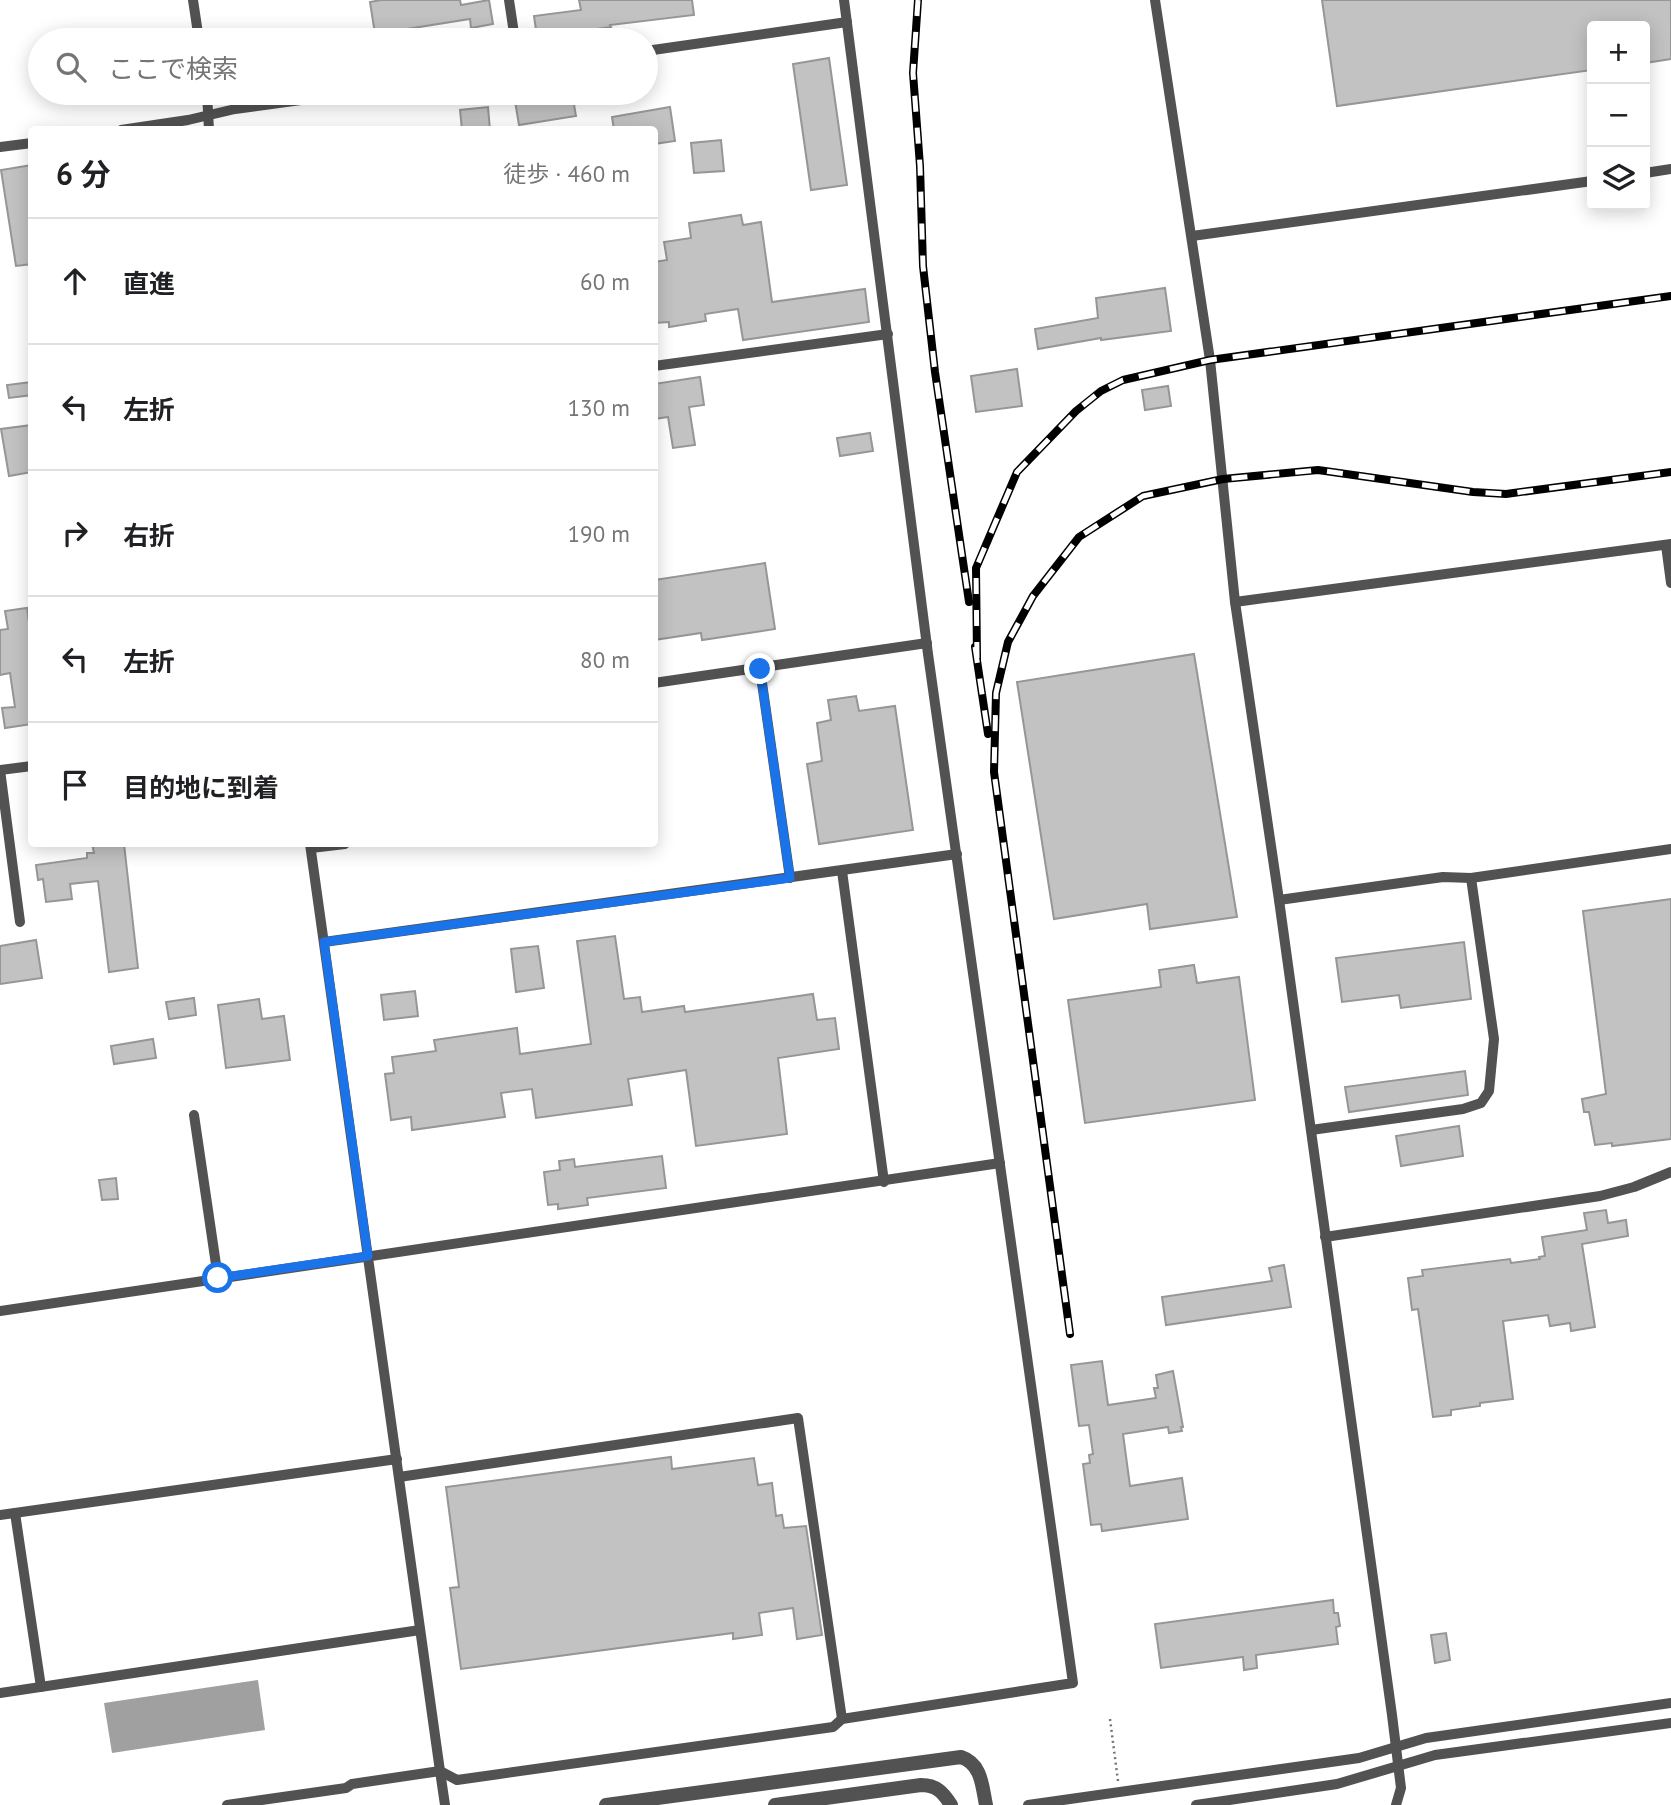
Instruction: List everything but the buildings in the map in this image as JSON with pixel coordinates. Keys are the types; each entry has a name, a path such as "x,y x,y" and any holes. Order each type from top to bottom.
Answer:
{"street":[{"path":"606,1805 961,1757 970,1760 977,1768 986,1805"},
{"path":"775,1805 930,1785 940,1790 951,1805"}],"lane":[{"path":"193,0 197,28"},
{"path":"509,0 513,28"},
{"path":"227,1805 440,1771 457,1780 833,1727 842,1719 1073,1683 927,643 845,0"},
{"path":"1155,0 1211,373 1235,602 1399,1766 1401,1788 1396,1805"},
{"path":"658,49 847,22"},
{"path":"208,105 209,126"},
{"path":"144,126 258,105"},
{"path":"0,147 28,144"},
{"path":"1650,172 1671,169"},
{"path":"1192,236 1587,182"},
{"path":"658,365 888,334"},
{"path":"1235,602 1669,545 1671,583"},
{"path":"658,682 927,643"},
{"path":"760,669 790,878"},
{"path":"20,922 0,770 28,766"},
{"path":"310,847 445,1805"},
{"path":"1279,900 1443,877 1471,878 1671,849"},
{"path":"324,942 957,854"},
{"path":"842,871 884,1182"},
{"path":"1311,1130 1462,1108 1481,1103 1489,1091 1494,1039 1471,878"},
{"path":"194,1115 218,1278"},
{"path":"0,1311 1000,1163"},
{"path":"1325,1237 1600,1196 1634,1187 1671,1172"},
{"path":"399,1477 798,1418 842,1719"},
{"path":"0,1516 397,1459"},
{"path":"15,1513 41,1687"},
{"path":"0,1693 420,1630"},
{"path":"1028,1805 1359,1758 1426,1738 1671,1703"},
{"path":"1196,1805 1337,1784 1435,1755 1671,1723"}],"path":[{"path":"1110,1719 1120,1792"}],"shaded area":[{"path":"258,1680 265,1730 112,1753 104,1703"}],"railway":[{"path":"918,0 913,73 920,166 923,266 935,372 969,602"},
{"path":"977,658 976,568 1017,472 1076,411 1101,391 1123,380 1210,360 1671,296"},
{"path":"1070,1334 994,772 996,693 1008,642 1033,596 1079,537 1143,496 1223,479 1318,470 1473,492 1506,494 1671,472"},
{"path":"975,647 988,734"}],"route":[{"path":"218,1278 368,1256 324,942 790,878 760,669"}]}
